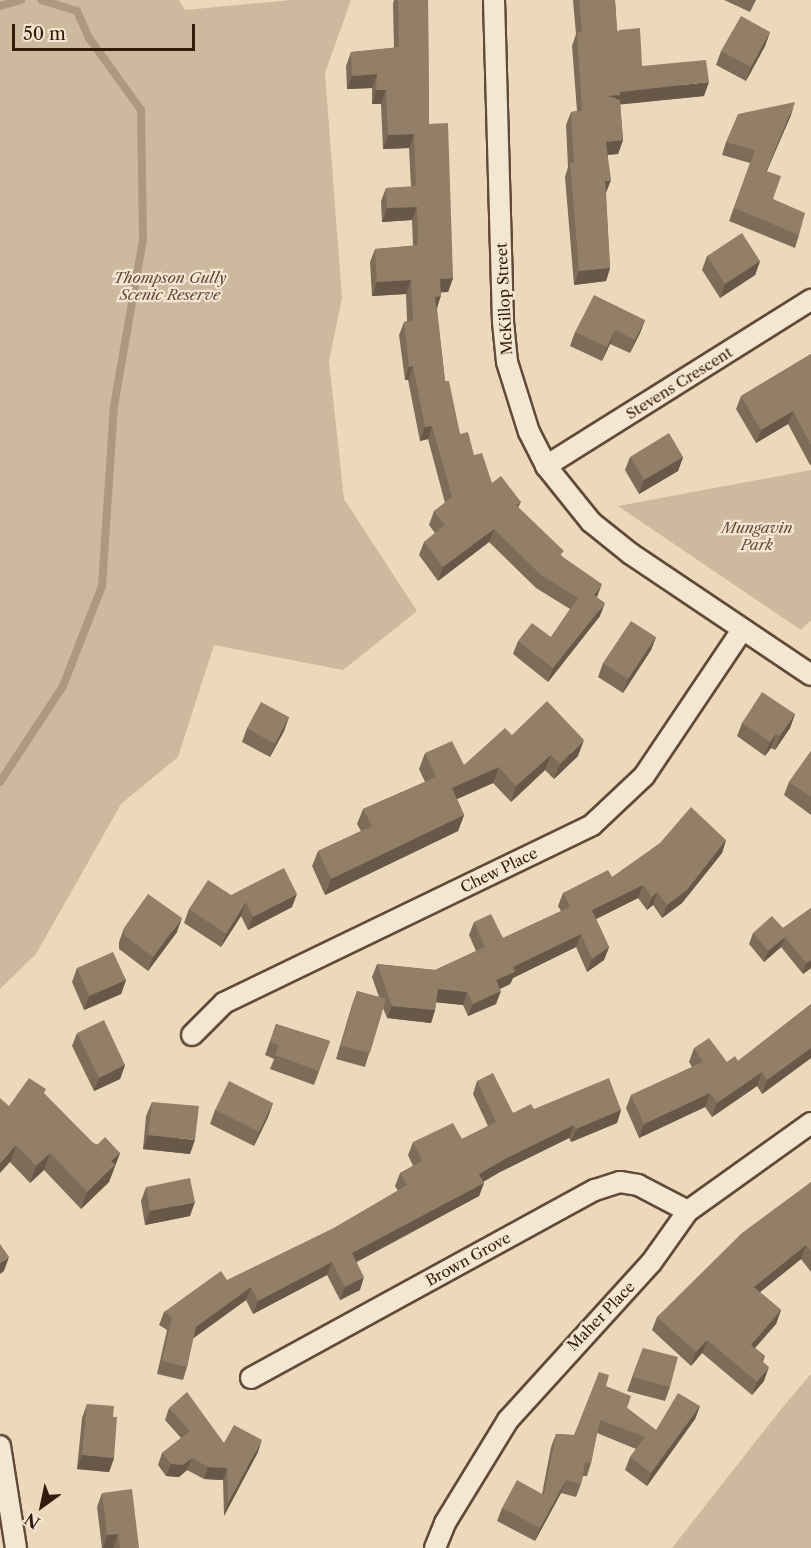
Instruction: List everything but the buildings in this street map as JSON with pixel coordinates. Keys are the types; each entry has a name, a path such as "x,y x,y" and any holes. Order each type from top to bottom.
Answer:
{"street":[{"name":"McKillop Street","path":"494,0 506,352 516,400 546,466 567,495 610,538 811,675"},
{"name":"Stevens Crescent","path":"546,466 811,300"},
{"name":"Chew Place","path":"192,1035 224,1003 592,825 644,777 742,630"},
{"name":"Maher Place","path":"435,1548 445,1523 508,1420 651,1263 688,1212 811,1123"},
{"name":"Brown Grove","path":"251,1378 595,1190 620,1182 638,1185 688,1212"},
{"path":"0,1446 16,1548"}],"green space":[{"name":"Thompson Gully Scenic Reserve","path":"0,0 179,0 185,10 291,0 351,0 325,73 342,298 329,361 344,499 417,611 343,670 214,645 178,757 121,804 36,954 0,989"},
{"name":"Mungavin Park","path":"811,470 811,620 801,630 618,506"},
{"path":"811,1374 811,1548 672,1548 778,1413"}],"waterway":[{"path":"0,6 21,0"},
{"path":"0,782 63,686 102,586 114,406 143,240 141,110 89,38 77,11 42,0"}]}
